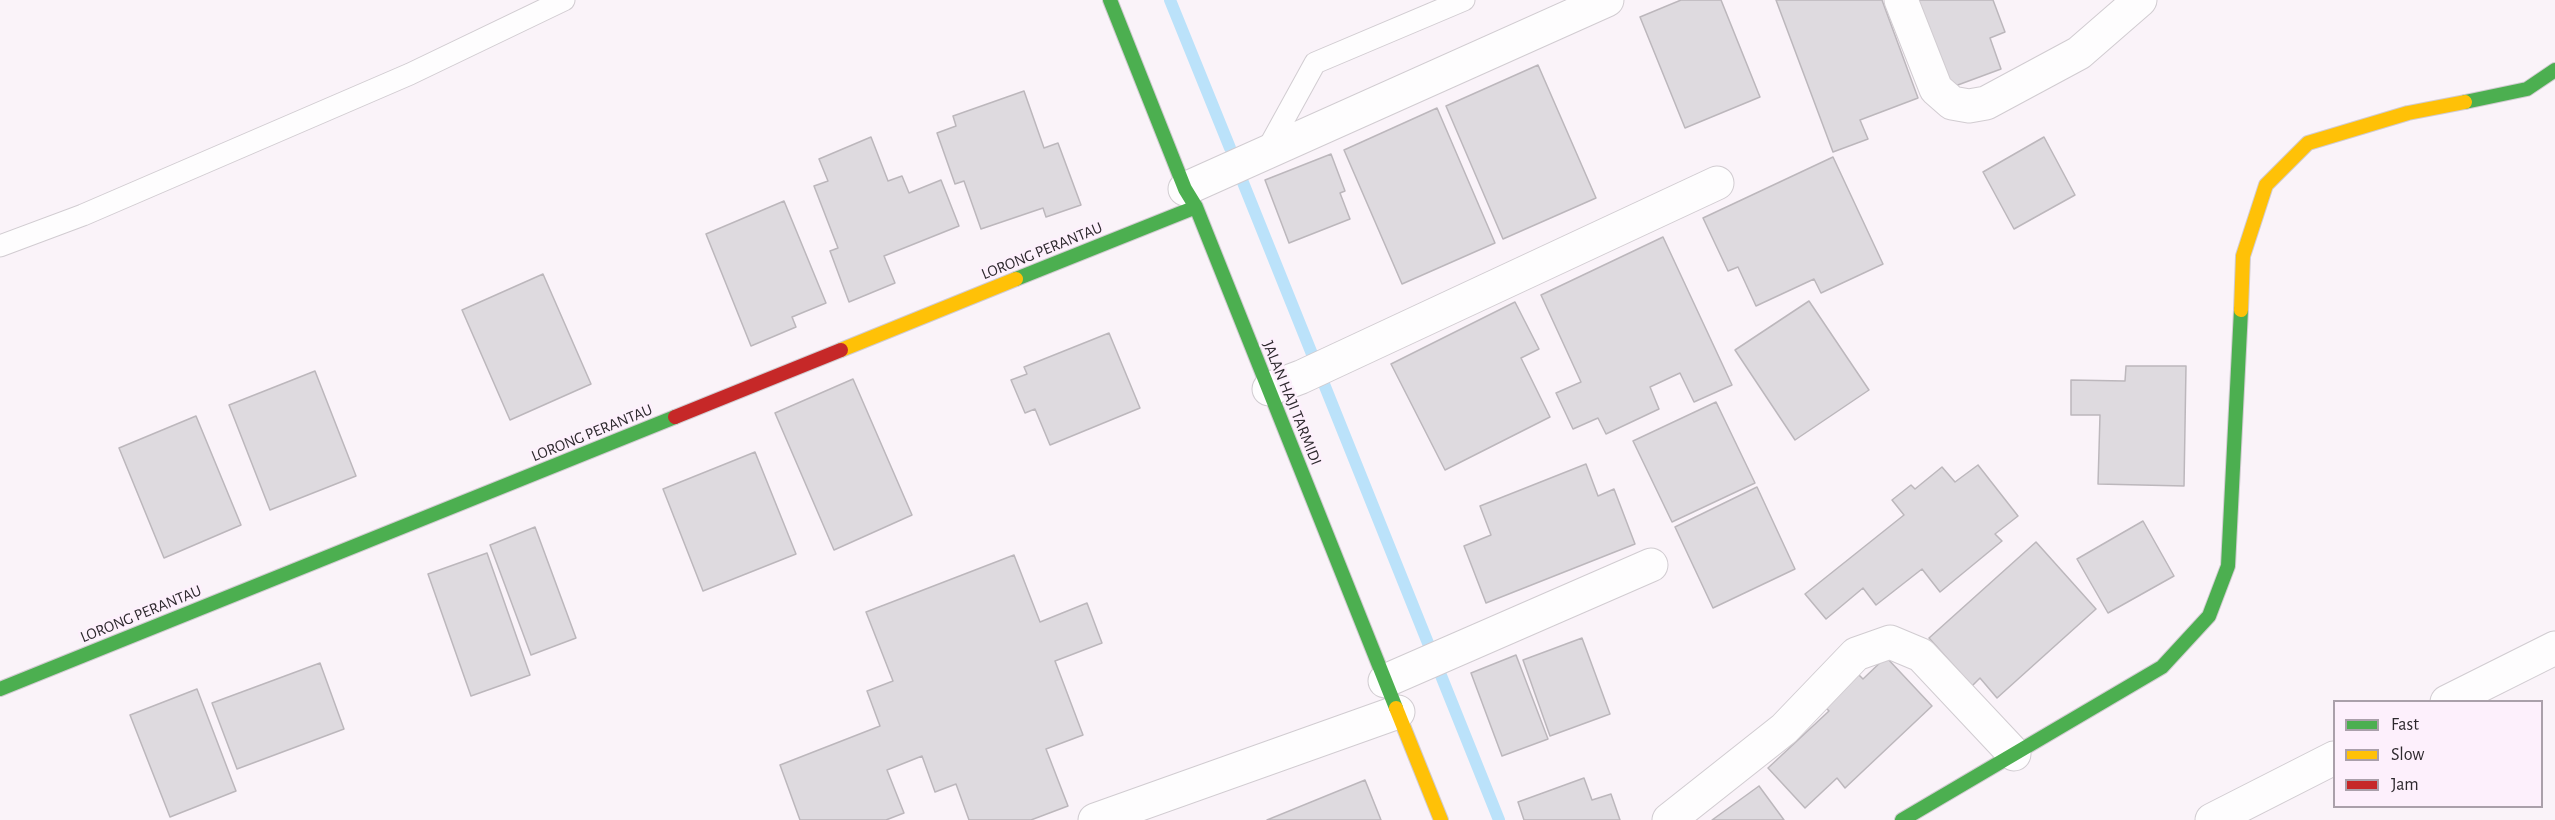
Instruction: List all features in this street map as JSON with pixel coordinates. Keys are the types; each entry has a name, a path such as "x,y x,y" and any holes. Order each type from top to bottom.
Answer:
{"street":[{"name":"JALAN HAJI TARMIDI","path":"1110,0 1198,191 1269,389 1441,820"},
{"path":"1198,191 1265,154 1606,0"},
{"path":"1901,0 1936,89 1952,104 1969,106 1986,103 2079,53 2140,0"},
{"path":"1902,820 2162,667 2209,616 2228,566 2243,256 2266,185 2308,143 2408,112 2527,89 2555,70"},
{"path":"1269,389 1301,377 1718,183"},
{"name":"LORONG PERANTAU","path":"0,689 1198,191"},
{"path":"1385,681 1651,565"},
{"path":"1669,820 1784,729 1856,654 1890,642 1921,655 2014,754"},
{"path":"2451,700 2555,648"},
{"path":"1095,820 1398,712"},
{"path":"2212,820 2333,759"}],"lane":[{"path":"0,246 83,215 410,74 564,0"},
{"path":"1265,154 1315,63 1464,0"}],"building":[{"path":"1681,0 1721,0 1760,97 1685,128 1640,17"},
{"path":"1776,0 1882,0 1918,98 1860,120 1868,139 1833,152"},
{"path":"1915,0 1993,0 2005,32 1990,38 2001,69 1947,89"},
{"path":"1538,65 1596,198 1503,239 1446,106"},
{"path":"1024,91 1044,148 1058,143 1081,205 1046,217 1043,208 981,229 964,181 955,184 937,133 956,126 953,116"},
{"path":"1437,108 1495,243 1402,284 1344,150"},
{"path":"871,137 888,181 902,176 909,193 941,180 959,226 884,256 895,283 849,302 830,251 838,248 814,186 828,181 819,159"},
{"path":"2044,137 2075,195 2014,229 1983,172"},
{"path":"1331,154 1345,191 1340,193 1350,219 1289,243 1265,180"},
{"path":"1833,157 1883,264 1821,293 1814,279 1756,306 1738,267 1728,271 1703,218"},
{"path":"784,201 826,303 792,317 796,327 751,346 706,234"},
{"path":"1663,237 1732,385 1694,402 1680,373 1650,387 1659,409 1606,434 1598,418 1573,429 1556,393 1581,382 1541,295"},
{"path":"543,274 591,384 510,420 462,310"},
{"path":"1809,301 1869,390 1795,440 1735,350"},
{"path":"1515,302 1539,349 1521,358 1550,417 1445,470 1391,364"},
{"path":"1109,333 1140,408 1050,445 1035,409 1025,413 1011,380 1027,374 1024,367"},
{"path":"2126,366 2186,366 2184,486 2098,484 2100,415 2071,415 2071,380 2125,381"},
{"path":"315,371 356,476 270,510 229,405"},
{"path":"853,379 912,515 834,550 775,413"},
{"path":"1716,402 1755,483 1672,522 1633,441"},
{"path":"196,416 241,525 164,558 119,448"},
{"path":"755,452 796,554 703,591 663,489"},
{"path":"1586,464 1598,496 1614,489 1635,544 1486,603 1464,546 1491,535 1480,506"},
{"path":"1978,465 2018,516 1995,534 2002,541 1940,592 1922,569 1876,605 1863,588 1826,619 1805,594 1904,515 1892,500 1911,485 1915,489 1942,467 1955,482"},
{"path":"1757,487 1795,569 1713,608 1675,527"},
{"path":"2143,521 2174,576 2108,613 2077,559"},
{"path":"535,527 576,638 531,655 490,545"},
{"path":"2036,542 2096,609 1997,698 1980,678 1972,686 1929,638"},
{"path":"487,553 530,675 471,696 428,574"},
{"path":"1014,555 1040,622 1087,603 1102,643 1055,661 1083,735 1046,749 1068,806 1031,820 969,820 956,784 935,792 922,756 887,770 904,813 886,820 800,820 780,765 880,726 867,691 893,681 866,612"},
{"path":"1582,638 1610,714 1550,736 1523,660"},
{"path":"1516,655 1548,739 1502,756 1471,673"},
{"path":"1886,657 1932,706 1845,788 1837,778 1805,808 1768,768 1829,711 1818,700 1852,668 1863,679"},
{"path":"320,663 344,729 237,769 212,703"},
{"path":"197,689 236,791 170,817 130,715"},
{"path":"1584,778 1592,800 1611,794 1620,820 1524,820 1518,802"},
{"path":"1365,780 1381,820 1267,820"},
{"path":"1759,786 1784,820 1712,820"}],"waterway":[{"path":"1170,0 1230,148"},
{"path":"1242,180 1314,359"},
{"path":"1324,384 1499,820"}],"traffic: fast":[{"path":"1110,0 1185,189 1196,207 1396,708"},
{"path":"2465,102 2527,89 2555,70"},
{"path":"1016,279 1196,207"},
{"path":"1902,820 2162,667 2209,616 2228,566 2241,310"},
{"path":"0,689 675,417"}],"traffic: slow":[{"path":"2241,310 2243,256 2266,185 2308,143 2408,113 2465,102"},
{"path":"841,350 1016,279"},
{"path":"1396,708 1441,820"}],"traffic: jam":[{"path":"675,417 841,350"}]}
